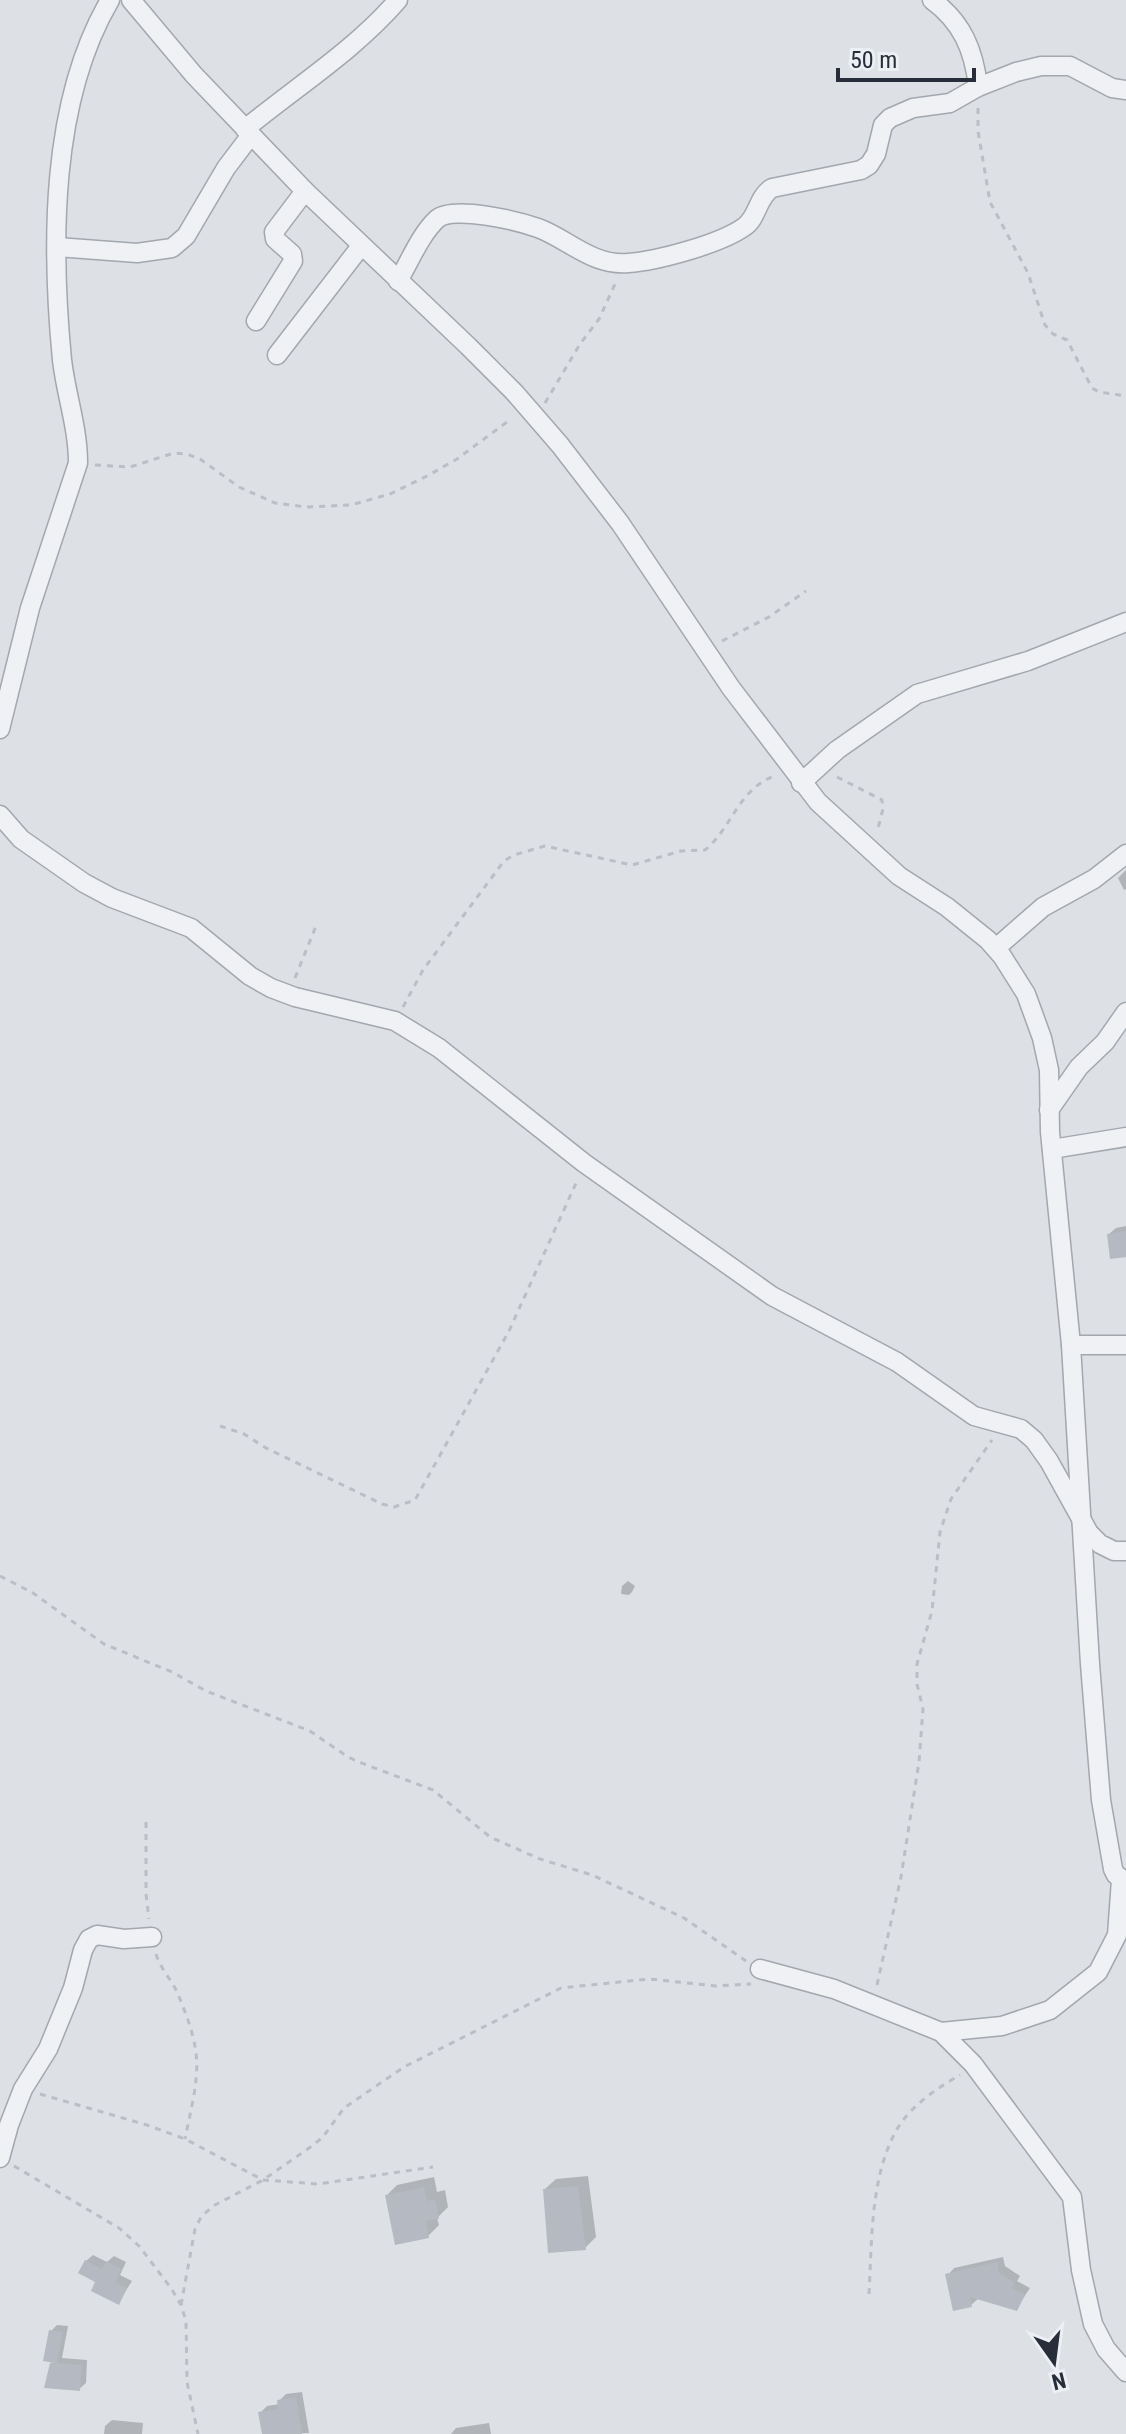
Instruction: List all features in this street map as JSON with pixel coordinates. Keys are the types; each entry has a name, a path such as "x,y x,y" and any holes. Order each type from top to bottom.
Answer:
{"street":[{"path":"0,729 30,608 78,463 78,445 63,365 57,247 64,147 75,82 90,36 110,0"},
{"path":"131,0 194,75 305,191 468,346 531,411 620,523 703,648 818,802 899,876 947,907 996,948 1026,994 1042,1038 1049,1070 1049,1110 1071,1345 1079,1518 1101,1800 1113,1869 1124,1881 1112,1950 1098,1972 1078,1990 1050,2010 1026,2020 970,2031 941,2032"},
{"path":"57,247 137,253 172,248 186,236 248,132 385,15 398,0"},
{"path":"932,0 946,11 968,43 975,60 978,87"},
{"path":"398,281 439,217 458,212 540,229 595,258 623,264 648,261 744,227 751,221 766,191 772,188 861,170 869,165 876,154 883,125 890,118 913,108 950,103 978,87 1016,72 1058,65 1070,66 1112,88 1126,90"},
{"path":"256,321 293,261 292,254 275,239 274,232 305,191"},
{"path":"277,355 361,246"},
{"path":"797,777 820,765 872,723 917,694 1028,661 1126,622"},
{"path":"0,815 21,839 84,883 112,898 191,928 250,976 295,997 395,1021 450,1055 584,1163 772,1296 897,1362 974,1416 1021,1429 1034,1440 1049,1461 1079,1518 1100,1544 1114,1551 1126,1551"},
{"path":"996,948 1043,907 1094,879 1126,854"},
{"path":"1049,1110 1079,1067 1105,1042 1126,1012"},
{"path":"1052,1149 1126,1137"},
{"path":"1071,1345 1126,1345"},
{"path":"6,2161 9,2125 23,2089 48,2049 89,1939 97,1935 124,1939 152,1937"},
{"path":"762,1976 834,1989 941,2032 973,2064 1072,2197 1081,2270 1093,2324 1106,2349 1126,2372"}],"path":[{"path":"978,87 978,131 990,202 1028,273 1045,325 1053,334 1067,340 1092,388 1126,396"},
{"path":"78,463 130,467 174,453 187,454 200,459 239,487 275,503 306,507 351,505 390,494 457,459 531,411 599,319 623,264"},
{"path":"703,648 758,623 806,591"},
{"path":"820,765 882,800 882,816 869,850"},
{"path":"395,1021 423,970 504,861 540,846 632,865 681,851 705,850 741,801 758,784 797,777"},
{"path":"295,997 294,979 316,926"},
{"path":"220,1426 244,1434 266,1448 382,1504 394,1507 415,1500 509,1331 584,1163"},
{"path":"875,2005 878,1972 901,1877 919,1762 923,1709 917,1684 917,1664 932,1611 943,1518 951,1499 1005,1425"},
{"path":"0,1576 33,1593 104,1644 172,1672 206,1691 310,1731 348,1757 433,1790 490,1837 540,1859 592,1875 684,1918 762,1976"},
{"path":"146,1822 146,1894 152,1937 158,1959 174,1986 198,2049 199,2074 185,2139"},
{"path":"198,2434 188,2398 185,2367 188,2341 181,2305 195,2229 201,2217 213,2206 263,2180 323,2137 344,2108 404,2067 561,1988 649,1979 716,1986 762,1976"},
{"path":"869,2294 877,2191 890,2143 908,2115 936,2089 973,2064"},
{"path":"23,2089 185,2139 263,2180 318,2184 433,2167"},
{"path":"6,2161 119,2228 155,2266 181,2305"}],"building":[{"path":"1126,1231 1126,1257 1110,1259 1107,1234"},
{"path":"578,2186 586,2250 548,2253 543,2189"},
{"path":"424,2187 427,2201 435,2199 439,2219 426,2221 429,2238 395,2245 385,2195"},
{"path":"85,2260 102,2269 106,2261 122,2269 115,2282 127,2288 119,2305 91,2291 95,2282 78,2273"},
{"path":"997,2262 999,2273 1015,2283 1012,2288 1025,2295 1017,2311 970,2297 972,2307 953,2311 945,2274"},
{"path":"49,2330 63,2332 57,2363 82,2365 80,2391 44,2388 50,2363 54,2363 43,2361"},
{"path":"296,2397 302,2434 262,2434 258,2412 278,2409 277,2400"}]}
